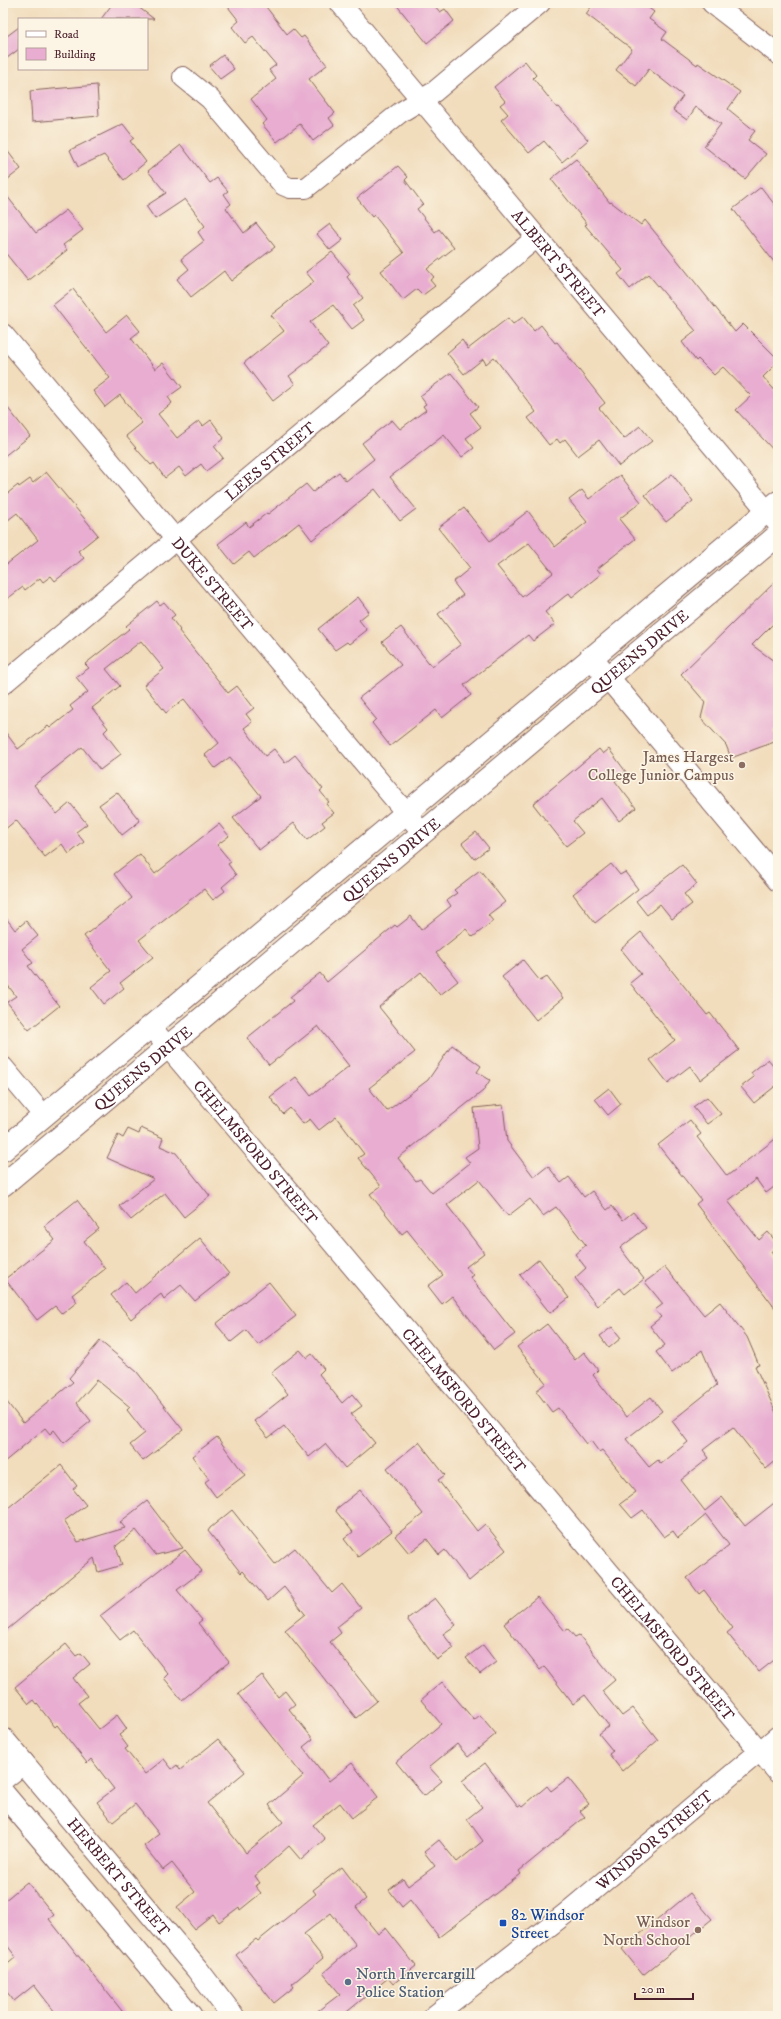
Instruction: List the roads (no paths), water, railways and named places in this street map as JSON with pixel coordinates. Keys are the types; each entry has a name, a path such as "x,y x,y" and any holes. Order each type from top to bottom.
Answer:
{"main road":[{"name":"QUEENS DRIVE","path":"3,1150 591,657 774,512"},
{"name":"QUEENS DRIVE","path":"3,1185 778,535"},
{"path":"591,657 778,880"},
{"name":"HERBERT STREET","path":"3,1739 197,1969 234,2016"},
{"path":"3,1779 22,1763"},
{"path":"3,1793 191,2016"}],"street":[{"name":"ALBERT STREET","path":"340,3 537,237 774,512"},
{"path":"183,77 210,99 283,185 299,189 312,184 401,112 434,92 540,3"},
{"path":"712,3 778,54"},
{"name":"LEES STREET","path":"3,684 537,237"},
{"name":"DUKE STREET","path":"3,334 423,833"},
{"name":"CHELMSFORD STREET","path":"151,1027 778,1773"},
{"path":"3,1067 44,1116"},
{"name":"WINDSOR STREET","path":"434,2016 565,1914 778,1736"}],"place":[{"name":"James Hargest College Junior Campus","path":"742,765"},
{"name":"82 Windsor Street","path":"503,1923"},
{"name":"Windsor North School","path":"698,1930"},
{"name":"North Invercargill Police Station","path":"348,1982"}]}
